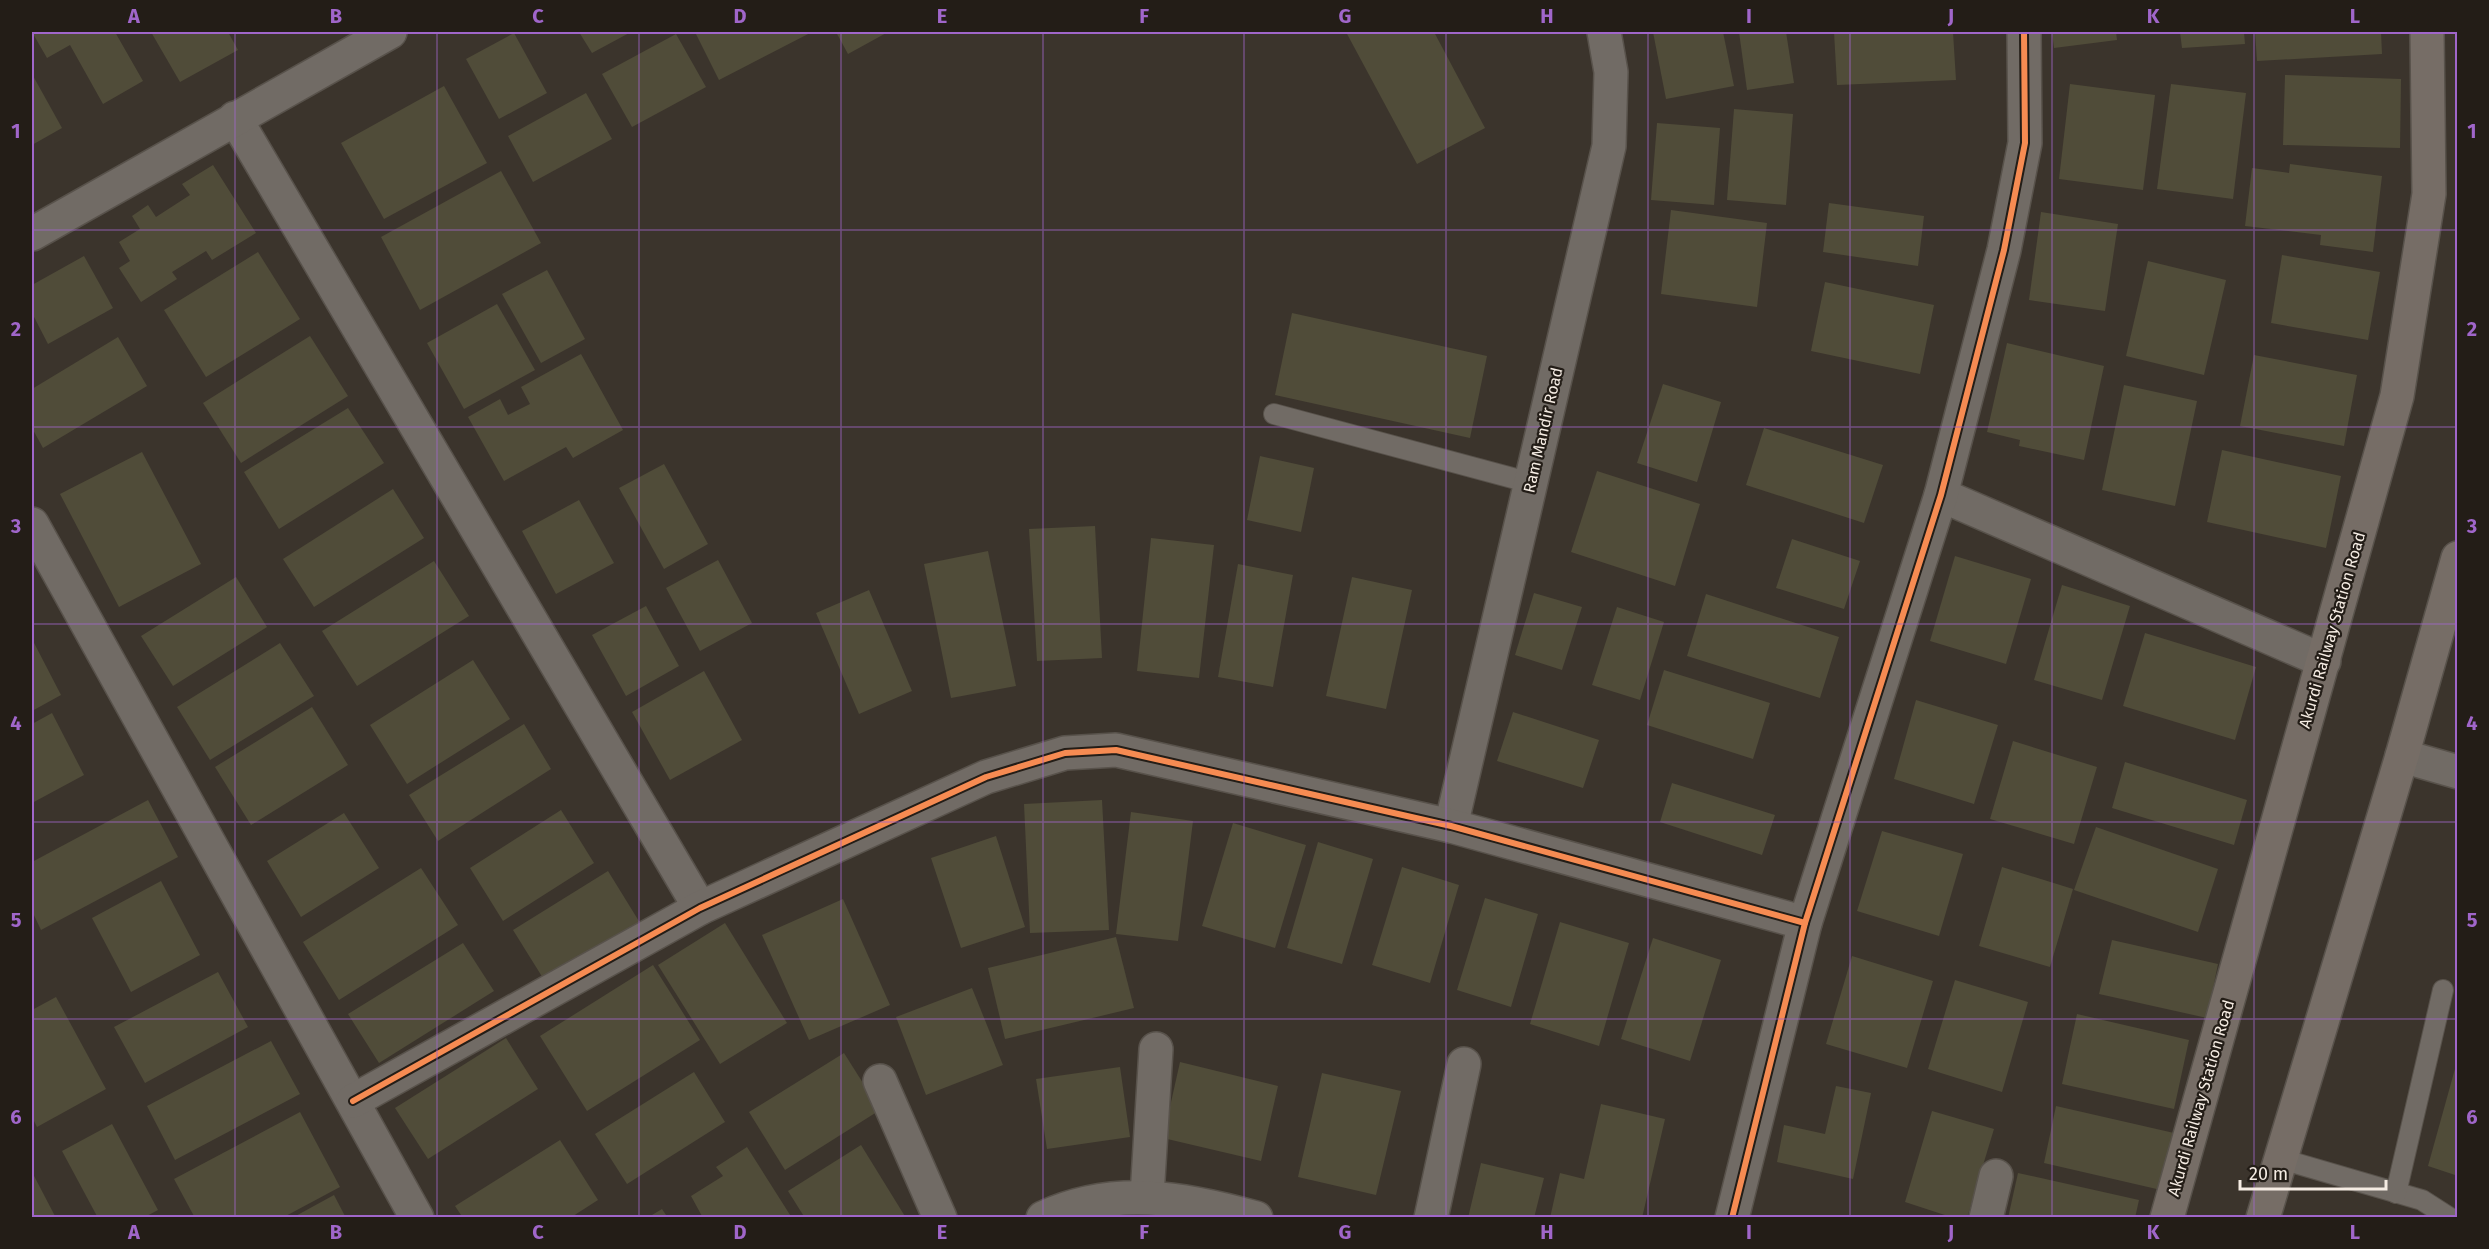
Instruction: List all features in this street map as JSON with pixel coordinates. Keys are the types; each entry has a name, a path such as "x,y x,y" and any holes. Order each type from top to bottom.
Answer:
{"main road":[{"name":"Akurdi Railway Station Road","path":"2167,1218 2397,396 2429,194 2427,32"},
{"path":"2263,1218 2402,756 2457,558"}],"street":[{"path":"32,234 390,32"},
{"name":"Ram Mandir Road","path":"1451,826 1609,146 1611,72 1604,32"},
{"path":"1732,1218 1805,923 1941,495 2004,250 2025,142 2024,32"},
{"path":"235,118 700,908"},
{"path":"1941,495 2324,661"},
{"path":"32,524 417,1218"},
{"path":"353,1101 700,908 986,777 1065,753 1116,750 1451,826 1805,923"},
{"path":"2402,756 2457,772"},
{"path":"1147,1196 1156,1049"},
{"path":"1431,1218 1464,1064"},
{"path":"880,1081 940,1218"},
{"path":"1986,1218 1996,1176"},
{"path":"1043,1218 1099,1200 1147,1196 1201,1202 1256,1218"}],"lane":[{"path":"1274,414 1531,483"},
{"path":"2396,1192 2443,990"},
{"path":"2281,1159 2422,1200 2450,1218"}],"building":[{"path":"32,32 115,32 143,81 103,104 70,45 47,58"},
{"path":"151,32 228,32 238,50 180,82"},
{"path":"579,32 631,32 592,53"},
{"path":"695,32 812,32 719,80"},
{"path":"836,32 888,32 848,54"},
{"path":"1346,32 1434,32 1485,128 1417,164"},
{"path":"1653,32 1723,32 1734,86 1666,99"},
{"path":"1739,32 1786,32 1794,83 1747,90"},
{"path":"1834,32 1953,32 1956,80 1837,85"},
{"path":"2052,32 2116,32 2117,40 2054,48"},
{"path":"2180,32 2244,32 2245,44 2182,48"},
{"path":"2255,32 2381,32 2382,54 2257,61"},
{"path":"514,33 547,93 499,119 466,59"},
{"path":"676,34 706,87 632,127 602,74"},
{"path":"32,74 62,128 32,145"},
{"path":"2285,75 2401,79 2400,148 2283,145"},
{"path":"2070,84 2155,95 2143,190 2059,179"},
{"path":"2171,84 2246,93 2233,199 2157,189"},
{"path":"444,86 487,163 384,219 341,143"},
{"path":"586,93 612,139 533,182 508,136"},
{"path":"1734,109 1793,114 1786,205 1727,200"},
{"path":"1657,123 1720,128 1714,205 1651,200"},
{"path":"2290,164 2382,176 2373,252 2320,245 2321,235 2245,226 2252,168 2289,173"},
{"path":"213,165 256,233 212,260 206,251 172,272 177,279 141,302 119,268 130,261 119,242 140,229 132,216 148,205 156,217 190,195 182,184"},
{"path":"501,171 541,243 420,310 381,237"},
{"path":"1829,203 1924,216 1918,266 1823,252"},
{"path":"1671,210 1767,223 1757,307 1661,294"},
{"path":"2041,212 2118,224 2105,311 2029,300"},
{"path":"258,252 300,319 206,377 164,310"},
{"path":"2282,255 2380,272 2368,340 2271,323"},
{"path":"84,256 113,308 48,344 32,313 32,285"},
{"path":"2148,261 2226,280 2204,375 2126,356"},
{"path":"547,270 585,339 541,363 502,294"},
{"path":"1825,282 1934,305 1920,374 1811,351"},
{"path":"497,304 535,370 464,409 427,343"},
{"path":"1292,313 1487,356 1470,438 1275,395"},
{"path":"310,336 348,396 241,463 203,403"},
{"path":"118,337 147,386 43,448 32,428 32,389"},
{"path":"2007,343 2104,366 2084,460 2019,446 2020,440 1987,432"},
{"path":"581,354 623,430 573,458 566,447 504,481 468,417 500,399 508,415 530,404 521,387"},
{"path":"2254,355 2357,375 2344,446 2240,426"},
{"path":"1663,384 1721,402 1697,482 1637,463"},
{"path":"2124,385 2197,401 2175,506 2102,490"},
{"path":"348,408 384,463 279,529 244,472"},
{"path":"1764,428 1883,465 1864,523 1746,485"},
{"path":"2222,450 2341,476 2326,548 2207,522"},
{"path":"142,452 201,564 119,607 60,494"},
{"path":"1260,456 1314,468 1301,532 1247,520"},
{"path":"664,464 708,544 664,569 619,488"},
{"path":"1597,471 1700,504 1675,586 1571,552"},
{"path":"393,489 424,538 314,607 283,559"},
{"path":"579,500 614,563 556,594 522,531"},
{"path":"1095,526 1102,658 1037,661 1029,529"},
{"path":"1151,538 1214,545 1199,678 1137,671"},
{"path":"1792,539 1860,561 1844,609 1776,588"},
{"path":"988,551 1016,686 951,698 924,564"},
{"path":"1955,556 2031,579 2006,664 1930,641"},
{"path":"718,560 752,623 700,651 666,588"},
{"path":"434,561 469,616 357,686 322,631"},
{"path":"1238,564 1293,575 1273,687 1218,677"},
{"path":"236,577 267,627 173,686 141,636"},
{"path":"1352,577 1412,590 1386,709 1326,696"},
{"path":"2062,585 2130,606 2102,700 2034,680"},
{"path":"869,590 912,691 859,714 816,613"},
{"path":"1534,593 1582,607 1562,670 1515,655"},
{"path":"1706,594 1839,637 1820,698 1687,656"},
{"path":"646,606 679,666 626,696 592,635"},
{"path":"1617,607 1664,622 1640,700 1592,685"},
{"path":"2145,633 2256,667 2235,740 2123,706"},
{"path":"32,639 61,695 32,711"},
{"path":"280,643 314,696 210,760 177,707"},
{"path":"473,660 510,719 407,784 370,725"},
{"path":"1664,670 1770,703 1753,759 1647,725"},
{"path":"704,671 742,740 670,780 632,712"},
{"path":"1916,700 1998,725 1974,804 1894,779"},
{"path":"312,707 348,765 251,825 215,767"},
{"path":"1513,712 1599,740 1583,788 1497,761"},
{"path":"52,713 84,775 32,803 32,724"},
{"path":"524,724 551,769 438,841 409,795"},
{"path":"2013,741 2097,767 2074,844 1990,819"},
{"path":"2125,762 2247,800 2234,845 2112,808"},
{"path":"1672,783 1775,815 1762,855 1660,822"},
{"path":"148,800 178,857 41,930 32,911 32,862"},
{"path":"1102,800 1109,930 1030,933 1024,804"},
{"path":"561,810 594,863 503,921 470,868"},
{"path":"1131,812 1193,821 1178,941 1116,934"},
{"path":"344,813 379,868 301,917 267,861"},
{"path":"1233,823 1306,845 1275,948 1202,926"},
{"path":"2096,827 2218,869 2198,932 2074,890"},
{"path":"1882,831 1963,854 1939,936 1857,911"},
{"path":"996,836 1025,927 961,948 931,858"},
{"path":"1318,842 1373,859 1342,964 1287,948"},
{"path":"1402,867 1459,885 1430,983 1372,965"},
{"path":"2002,867 2073,889 2050,967 1979,946"},
{"path":"421,868 458,925 339,1000 303,942"},
{"path":"608,871 645,931 551,991 513,930"},
{"path":"161,881 200,955 131,992 92,918"},
{"path":"1485,898 1538,914 1511,1007 1457,990"},
{"path":"843,899 890,1005 809,1040 762,935"},
{"path":"1560,922 1629,943 1599,1046 1530,1024"},
{"path":"725,923 787,1023 720,1064 658,965"},
{"path":"1116,937 1134,1008 1005,1039 988,968"},
{"path":"1653,938 1721,960 1690,1061 1621,1039"},
{"path":"2112,940 2218,964 2207,1018 2099,994"},
{"path":"463,943 494,991 379,1063 348,1014"},
{"path":"1852,956 1933,981 1907,1068 1826,1044"},
{"path":"653,965 700,1040 587,1111 540,1036"},
{"path":"218,972 248,1027 145,1083 114,1027"},
{"path":"1955,980 2028,1002 2002,1092 1928,1069"},
{"path":"972,988 1003,1065 926,1095 896,1017"},
{"path":"56,997 106,1089 37,1127 32,1117 32,1010"},
{"path":"2077,1014 2189,1040 2174,1109 2062,1084"},
{"path":"506,1038 538,1089 428,1159 395,1108"},
{"path":"271,1041 300,1094 175,1160 147,1106"},
{"path":"844,1053 880,1110 785,1170 749,1112"},
{"path":"2458,1058 2458,1176 2428,1166"},
{"path":"1180,1062 1278,1086 1261,1161 1163,1138"},
{"path":"1120,1067 1130,1137 1047,1149 1036,1079"},
{"path":"694,1072 725,1122 627,1184 595,1134"},
{"path":"1322,1073 1401,1091 1376,1195 1298,1177"},
{"path":"1836,1086 1871,1093 1853,1179 1777,1162 1784,1125 1825,1134"},
{"path":"1601,1104 1665,1119 1642,1218 1550,1218 1560,1173 1584,1179"},
{"path":"2056,1106 2174,1133 2161,1190 2044,1163"},
{"path":"1932,1111 1994,1129 1967,1218 1954,1218 1905,1202"},
{"path":"300,1112 340,1187 282,1218 195,1218 174,1179"},
{"path":"112,1124 158,1210 143,1218 98,1218 62,1151"},
{"path":"560,1140 598,1200 570,1218 463,1218 455,1206"},
{"path":"861,1145 906,1218 805,1218 788,1191"},
{"path":"747,1147 792,1218 703,1218 691,1196 723,1176 716,1167"},
{"path":"1481,1163 1544,1178 1534,1218 1468,1218"},
{"path":"32,1172 56,1218 32,1218"},
{"path":"2018,1173 2139,1200 2135,1218 2008,1218"},
{"path":"334,1195 346,1218 292,1218"},
{"path":"662,1209 668,1218 647,1218"}],"cycle path":[{"path":"1732,1218 1805,923 1941,495 2004,250 2025,143 2024,32"},
{"path":"353,1101 700,908 986,777 1065,753 1116,750 1451,826 1805,923"}]}
